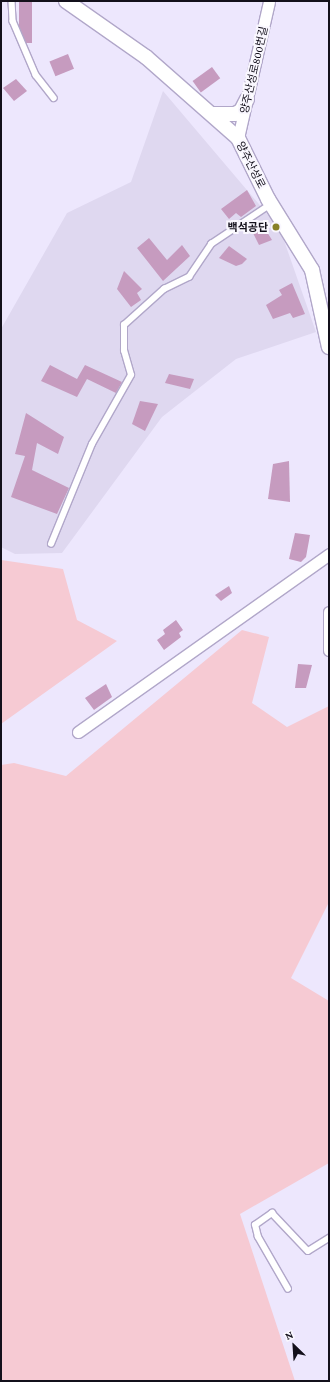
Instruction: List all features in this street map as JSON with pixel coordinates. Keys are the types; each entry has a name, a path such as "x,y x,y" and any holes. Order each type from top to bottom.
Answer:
{"street":[{"name":"양주산성로","path":"66,1 146,57 238,138 272,204 312,270 322,306 329,347"},
{"name":"양주산성로800번길","path":"238,138 269,1"},
{"path":"212,114 235,114 241,111 247,98"},
{"path":"78,732 329,554"},
{"path":"329,612 329,650"}],"lane":[{"path":"12,1 14,21 36,75 54,98"},
{"path":"51,544 92,444 131,375 124,352 124,325 164,289 190,277 211,244 272,204"},
{"path":"288,1289 258,1237 255,1225 272,1213 308,1251 329,1238"}],"shaded area":[{"name":"백석공단","path":"163,91 280,229 316,332 236,359 162,417 62,553 15,554 1,547 1,329 67,213 131,182"},
{"path":"1,560 63,569 77,620 117,641 1,724"},
{"path":"242,630 269,637 252,703 287,727 329,706 329,902 291,978 329,1001 329,1163 240,1214 295,1381 1,1381 1,765 14,763 66,776"}],"building":[{"path":"19,1 32,1 32,43 19,43"},
{"path":"68,54 74,69 55,76 49,61"},
{"path":"212,67 220,78 201,92 193,81"},
{"path":"16,79 27,91 14,101 3,88"},
{"path":"247,190 256,206 241,217 236,213 229,219 221,209"},
{"path":"262,224 272,240 259,245 252,231"},
{"path":"149,238 167,260 182,245 190,256 163,281 137,248"},
{"path":"229,246 247,259 242,264 236,266 219,258"},
{"path":"124,271 142,289 137,293 141,300 131,307 117,289"},
{"path":"292,283 305,314 293,318 290,313 273,319 266,305 282,295 279,290"},
{"path":"50,365 77,379 85,365 122,382 116,393 87,379 77,397 41,381"},
{"path":"169,374 194,379 190,389 165,383"},
{"path":"140,401 158,404 145,431 132,424"},
{"path":"26,413 64,437 58,454 37,443 32,470 69,488 57,514 11,497 25,456 15,454"},
{"path":"289,461 290,502 268,499 273,464"},
{"path":"295,533 310,535 306,557 301,562 289,559"},
{"path":"229,586 232,593 221,601 215,595"},
{"path":"176,620 183,630 179,633 181,637 164,650 157,640 165,634 163,630"},
{"path":"298,664 312,665 306,688 295,688"},
{"path":"106,684 112,697 94,710 85,698"}],"place":[{"name":"백석공단","path":"276,227"}]}
